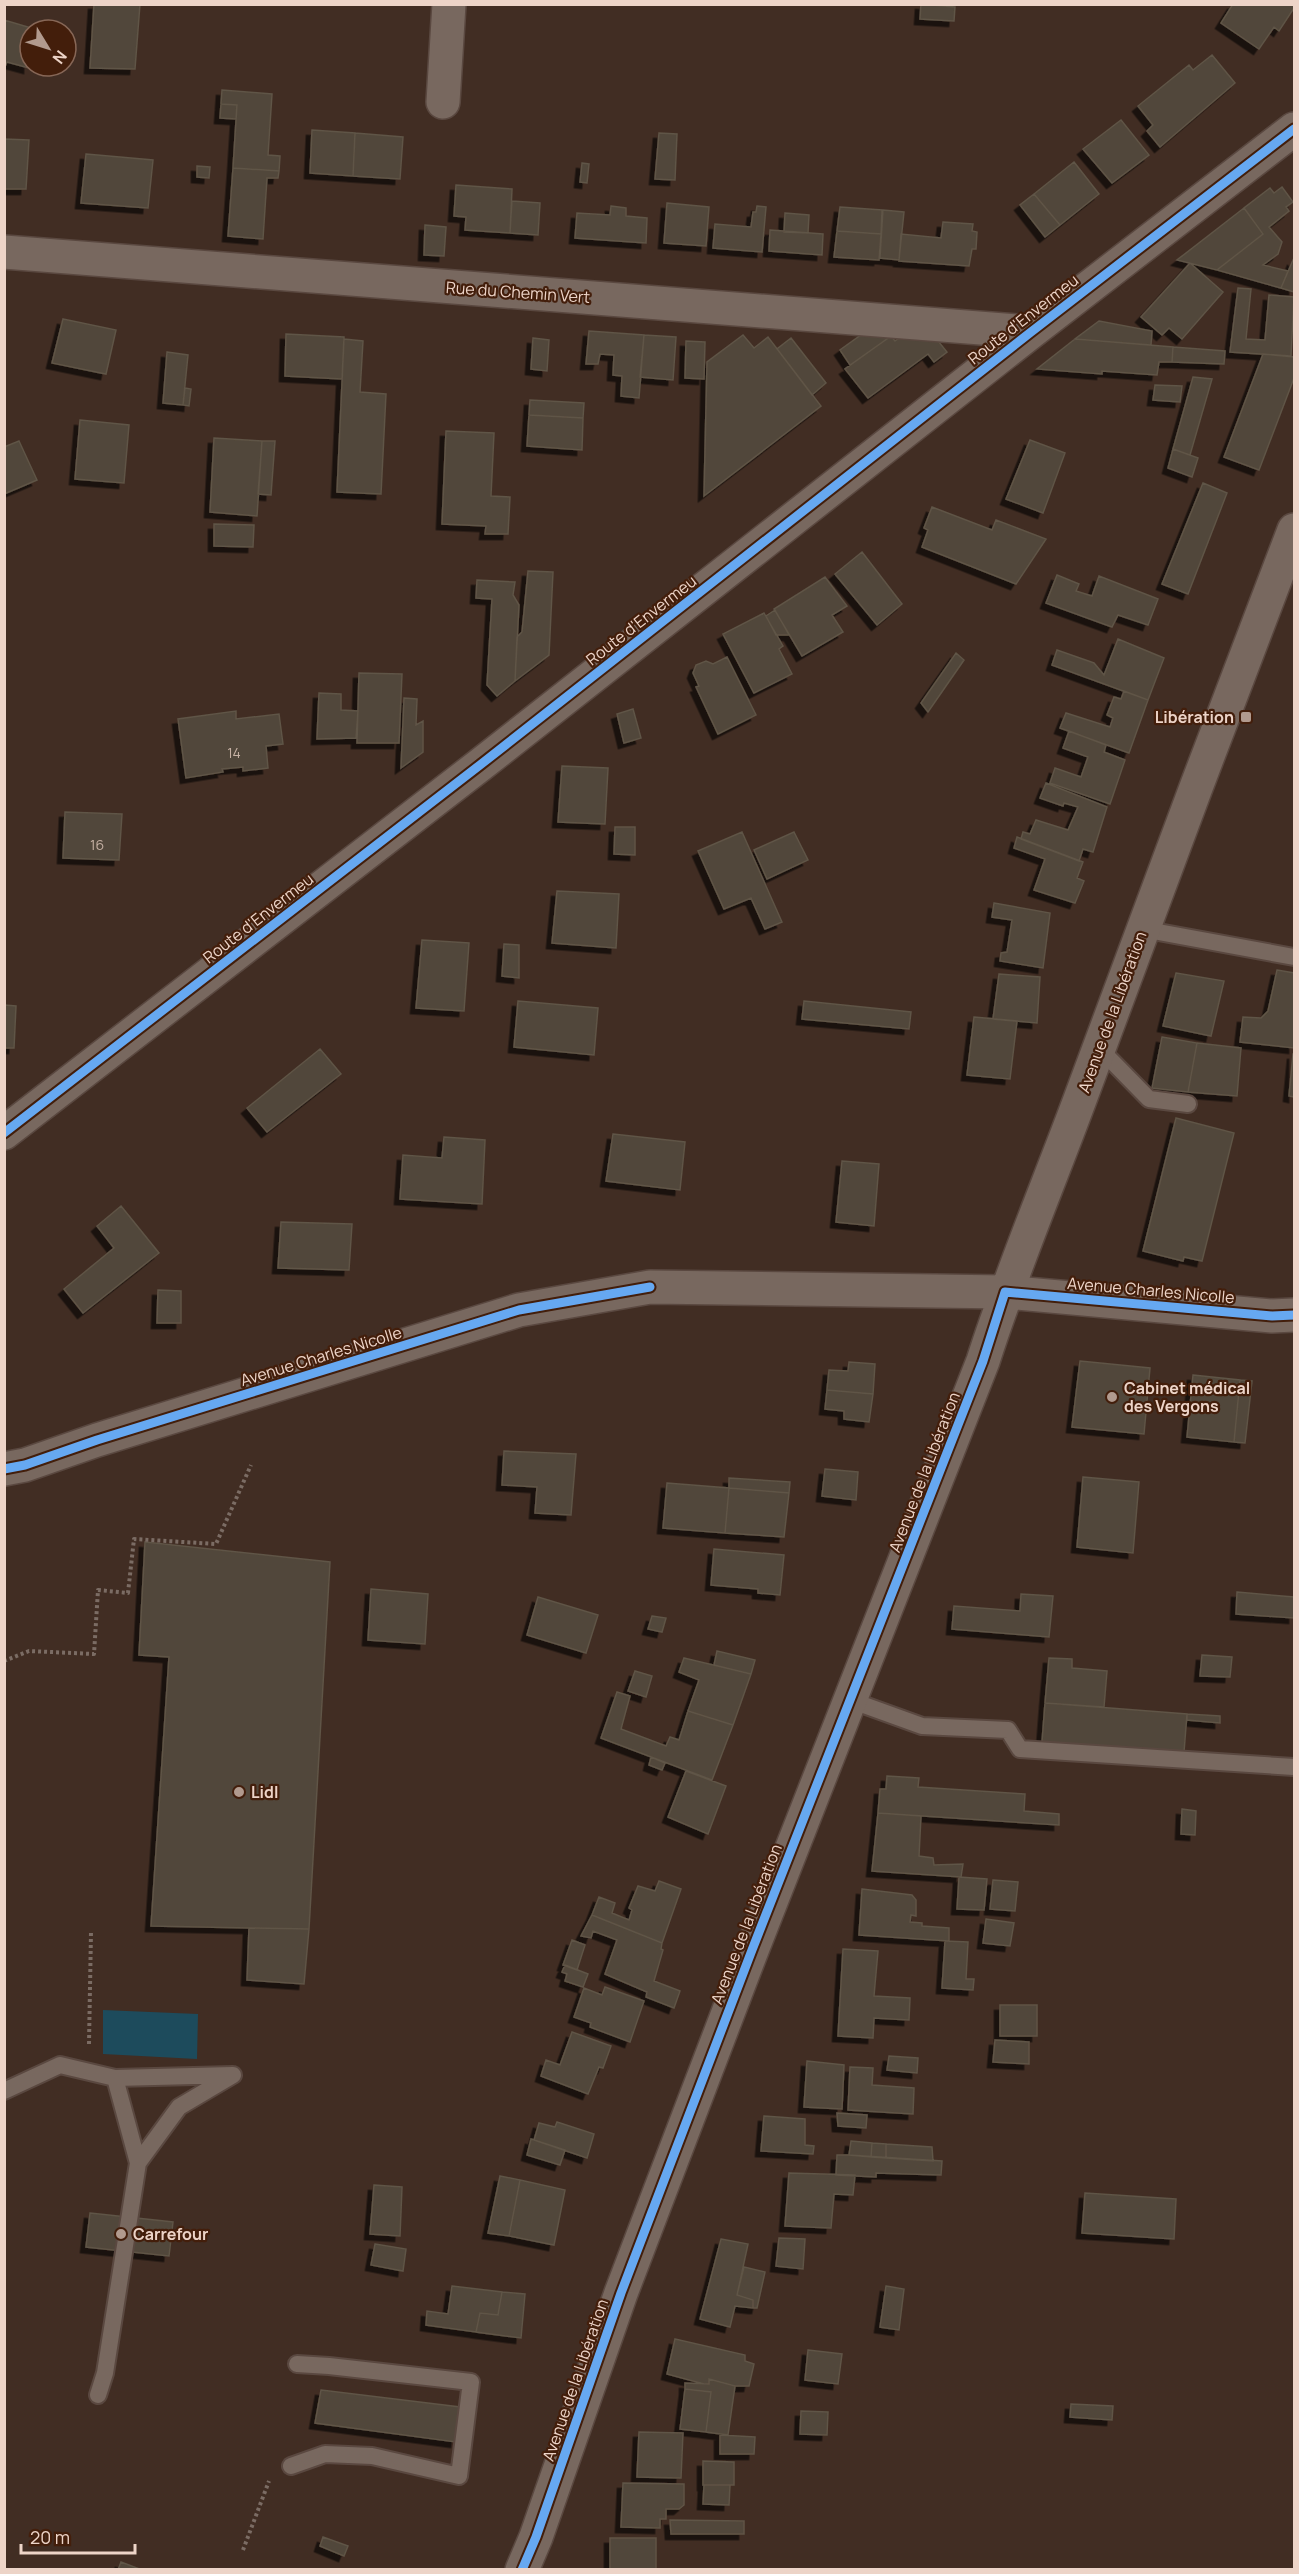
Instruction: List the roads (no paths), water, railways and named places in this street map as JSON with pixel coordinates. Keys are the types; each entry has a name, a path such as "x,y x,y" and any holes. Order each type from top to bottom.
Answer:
{"street":[{"path":"443,102 449,4"},
{"name":"Route d'Envermeu","path":"4,1133 480,765 1031,332 1294,129"},
{"name":"Rue du Chemin Vert","path":"4,252 1031,332"},
{"name":"Avenue de la Libération","path":"522,2570 536,2537 621,2293 983,1361 1005,1292 1037,1215 1142,929 1294,534"},
{"name":"Avenue Charles Nicolle","path":"4,1469 25,1465 97,1440 519,1310 650,1287 1005,1292 1272,1316 1294,1315"}],"lane":[{"path":"1142,929 1294,957"},
{"path":"1099,1048 1149,1099 1188,1104"},
{"path":"850,1700 922,1726 1008,1730 1020,1749 1294,1767"},
{"path":"4,2091 60,2065 115,2078 233,2075 178,2107 138,2163"},
{"path":"98,2395 105,2373 138,2163 115,2078"},
{"path":"291,2466 324,2454 372,2456 459,2476 471,2382 297,2364"}],"water":[{"path":"103,2010 198,2014 197,2059 103,2054"}],"place":[{"name":"Libération","path":"1246,717"},
{"name":"Cabinet médical des Vergons","path":"1112,1397"},
{"name":"Lidl","path":"239,1792"},
{"name":"Carrefour","path":"121,2234"}]}
